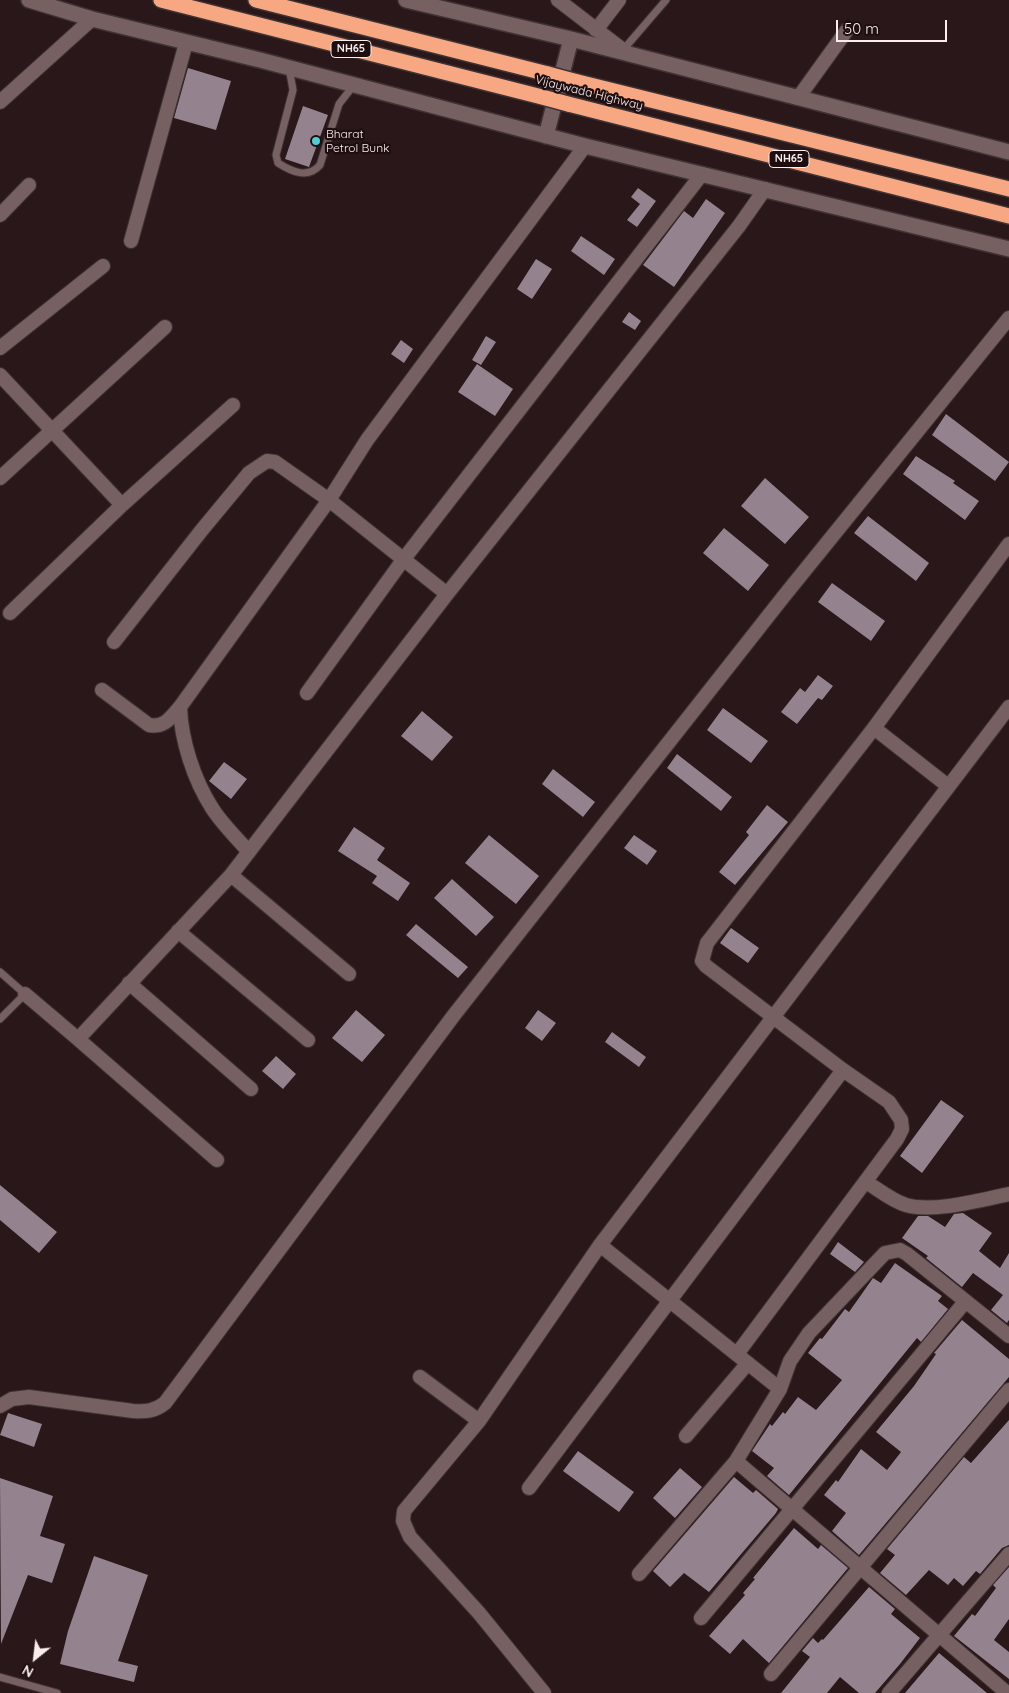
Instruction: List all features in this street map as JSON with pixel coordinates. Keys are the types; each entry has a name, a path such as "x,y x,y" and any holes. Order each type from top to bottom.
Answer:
{"highway":[{"name":"Vijaywada Highway","path":"161,0 1009,216"},
{"name":"Vijaywada Highway","path":"256,0 1009,189"}],"street":[{"path":"29,0 92,19 289,68 585,146 1009,249"},
{"path":"406,0 626,52 1009,152"},
{"path":"558,0 626,52"},
{"path":"596,30 619,0"},
{"path":"0,102 92,19"},
{"path":"798,98 847,30"},
{"path":"546,136 571,40"},
{"path":"131,241 186,43"},
{"path":"102,690 149,725 157,727 164,724 180,706 330,500 367,440 585,146"},
{"path":"307,693 403,560 702,174"},
{"path":"0,215 29,185"},
{"path":"78,1039 232,875 447,594 739,226 765,189"},
{"path":"0,348 103,266"},
{"path":"0,1406 12,1399 29,1397 148,1412 158,1409 166,1403 454,1015 784,596 1009,318"},
{"path":"0,478 165,327"},
{"path":"0,376 122,505"},
{"path":"10,613 122,505 232,405"},
{"path":"114,642 249,473 258,465 267,461 275,462 330,500 447,594"},
{"path":"686,1436 897,1140 902,1129 901,1120 889,1102 843,1070 706,966 702,961 703,951 707,943 874,728 1009,544"},
{"path":"180,706 184,736 196,777 212,808 249,852"},
{"path":"544,1693 479,1613 410,1537 403,1521 404,1511 479,1421 600,1246 772,1016 1009,708"},
{"path":"874,728 948,786"},
{"path":"232,875 348,974"},
{"path":"178,931 308,1040"},
{"path":"129,983 252,1089"},
{"path":"25,994 218,1160"},
{"path":"529,1488 843,1070"},
{"path":"866,1182 903,1205 917,1208 981,1200 1009,1194"},
{"path":"600,1246 780,1389"},
{"path":"639,1574 736,1461 780,1389 790,1361 809,1333 885,1253 900,1250 907,1254 1009,1336"},
{"path":"701,1618 965,1302"},
{"path":"420,1377 479,1421"},
{"path":"770,1674 1009,1390"},
{"path":"736,1461 792,1510 861,1566 939,1636 1007,1693"},
{"path":"889,1693 1009,1554"}],"lane":[{"path":"626,52 666,0"},
{"path":"289,68 293,90 276,155 278,163 287,169 306,174 313,172 320,165 339,104 354,85"},
{"path":"0,972 25,994 0,1019"},
{"path":"0,1677 57,1693"}],"building":[{"path":"188,68 231,81 216,130 174,118"},
{"path":"303,106 328,115 309,167 285,159"},
{"path":"638,188 656,201 637,227 627,220 640,204 631,197"},
{"path":"706,199 725,213 674,287 643,265 684,211 693,218"},
{"path":"581,236 615,259 604,275 571,251"},
{"path":"536,259 552,269 532,299 517,289"},
{"path":"629,312 641,321 635,330 622,322"},
{"path":"486,336 496,342 481,365 472,360"},
{"path":"401,340 413,349 404,363 391,354"},
{"path":"477,364 513,389 495,416 458,392"},
{"path":"946,414 1009,462 995,481 932,435"},
{"path":"916,456 955,481 953,483 979,501 965,520 903,474"},
{"path":"765,478 809,517 785,544 741,506"},
{"path":"868,516 929,563 916,581 854,533"},
{"path":"724,528 769,565 748,591 703,553"},
{"path":"832,583 885,621 871,641 818,602"},
{"path":"818,675 833,686 822,700 818,698 797,724 781,712 800,688 805,692"},
{"path":"723,708 768,741 751,763 707,730"},
{"path":"422,711 453,737 432,761 401,736"},
{"path":"677,754 732,797 721,811 667,768"},
{"path":"224,762 247,779 231,799 209,781"},
{"path":"553,769 595,802 583,817 542,784"},
{"path":"767,805 788,822 735,885 719,872 749,835 746,832"},
{"path":"354,827 385,848 377,860 410,883 398,901 372,883 377,876 338,851"},
{"path":"489,835 539,876 516,904 465,863"},
{"path":"634,835 657,851 647,865 624,848"},
{"path":"452,879 494,917 476,936 434,898"},
{"path":"416,924 468,967 458,978 406,935"},
{"path":"731,928 759,948 748,963 720,943"},
{"path":"356,1010 385,1035 362,1062 332,1038"},
{"path":"538,1010 556,1023 542,1041 525,1028"},
{"path":"612,1032 646,1057 639,1067 605,1042"},
{"path":"276,1056 296,1074 283,1089 262,1071"},
{"path":"941,1100 964,1116 922,1173 900,1156"},
{"path":"0,1185 57,1232 39,1253 0,1220"},
{"path":"963,1213 992,1233 979,1251 1000,1268 1009,1253 1009,1320 1007,1323 991,1310 1003,1295 973,1273 962,1287 926,1258 928,1256 902,1238 918,1216 928,1216 945,1227 954,1214"},
{"path":"838,1242 864,1262 855,1272 830,1254"},
{"path":"895,1263 942,1296 938,1301 948,1309 921,1342 917,1338 789,1495 767,1476 774,1468 752,1451 770,1424 772,1426 783,1412 785,1414 798,1397 816,1410 842,1380 808,1353 820,1338 822,1339 845,1309 849,1312 873,1278 881,1283"},
{"path":"962,1320 1009,1359 1009,1377 859,1555 832,1531 846,1513 824,1495 836,1480 838,1482 861,1449 887,1470 901,1452 876,1432 914,1386 936,1354 934,1353"},
{"path":"8,1413 42,1424 34,1447 0,1435"},
{"path":"1009,1420 1009,1545 1002,1548 980,1574 976,1571 963,1586 954,1578 948,1585 929,1570 906,1595 880,1573 895,1555 887,1549 964,1457 971,1463"},
{"path":"578,1451 634,1492 619,1512 563,1471"},
{"path":"680,1468 702,1487 675,1518 653,1498"},
{"path":"734,1477 753,1493 756,1490 778,1509 776,1513 709,1592 684,1573 670,1587 653,1571"},
{"path":"0,1478 53,1496 40,1536 65,1544 52,1583 28,1575 1,1644"},
{"path":"794,1528 818,1549 821,1545 848,1568 769,1663 743,1639 730,1654 709,1636 745,1595 743,1593 755,1579 753,1578"},
{"path":"94,1556 148,1575 118,1661 138,1666 134,1682 60,1664 68,1631"},
{"path":"1009,1567 1009,1619 994,1640 1009,1652 1009,1679 954,1636 972,1614 975,1616 996,1588 993,1585"},
{"path":"869,1587 895,1609 891,1614 920,1638 900,1664 875,1693 859,1693 840,1677 827,1693 781,1693 810,1657 802,1651 813,1638 818,1643 823,1640"},
{"path":"939,1653 987,1693 905,1693"}],"place":[{"name":"Bharat Petrol Bunk","path":"316,141"}]}
